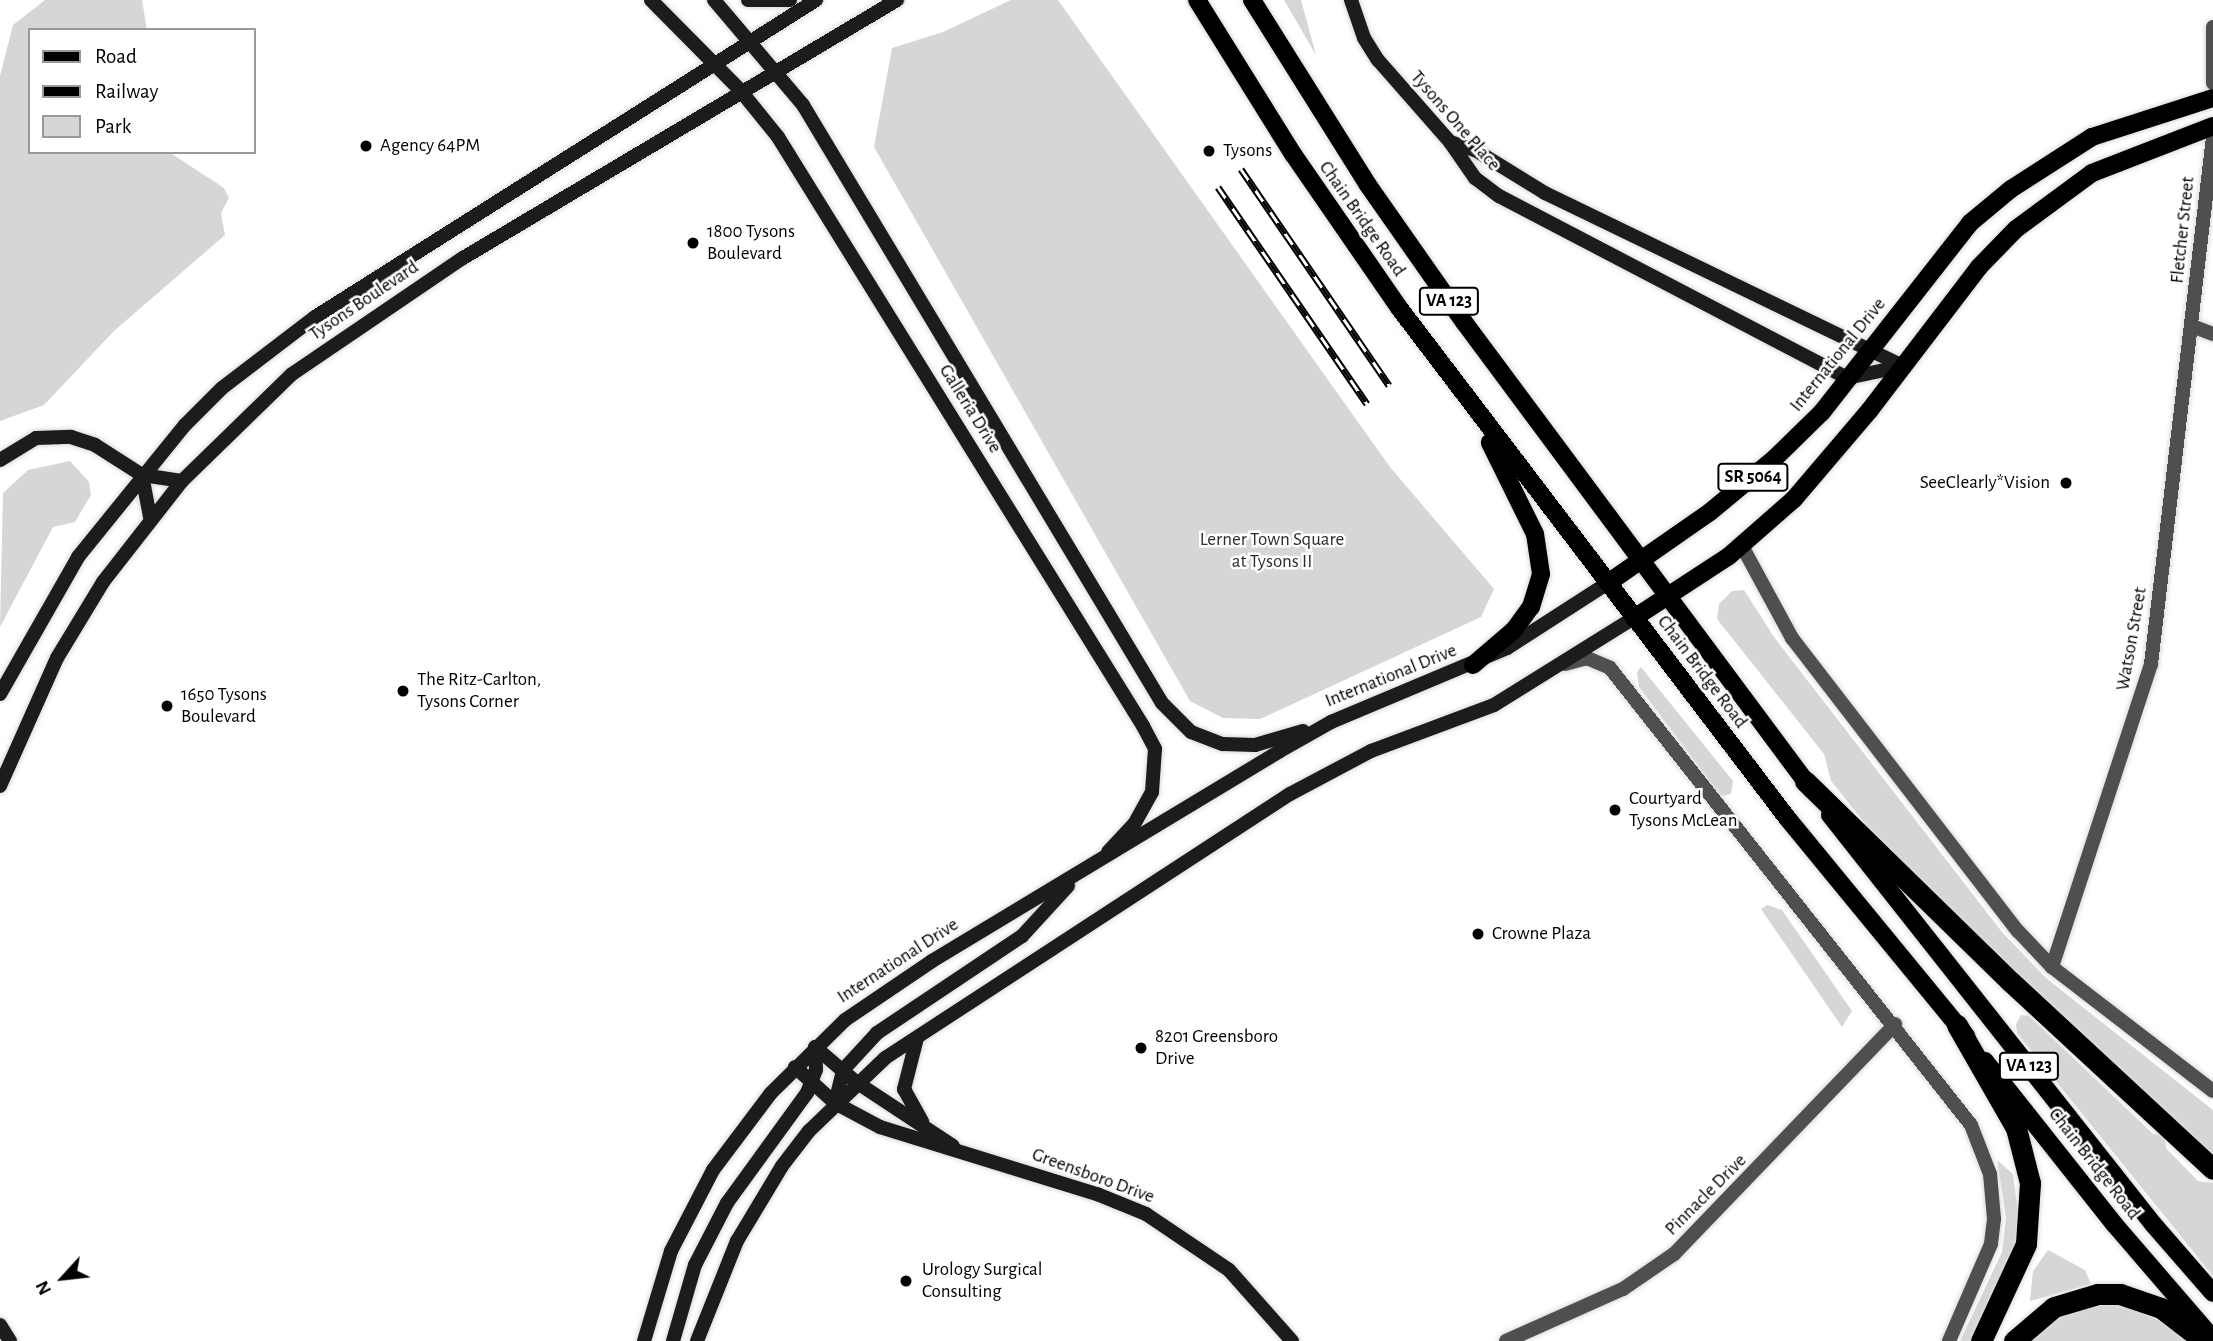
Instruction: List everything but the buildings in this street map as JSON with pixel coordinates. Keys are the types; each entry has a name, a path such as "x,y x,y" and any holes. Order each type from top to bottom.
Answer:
{"highway":[{"path":"1805,780 2011,982 2213,1168"},
{"path":"1957,1025 2016,1128 2030,1183 2026,1244 1981,1341"},
{"path":"2014,1341 2054,1307 2098,1294 2120,1294 2161,1308 2204,1341"}],"main road":[{"name":"Chain Bridge Road","path":"1195,0 1341,226 1465,397 1787,819 1957,1025 2115,1225 2213,1339"},
{"name":"Chain Bridge Road","path":"1252,0 1368,185 1464,322 1805,780 2153,1224 2213,1293"},
{"name":"International Drive","path":"1608,583 1643,560 1775,458 1822,412 1970,223 2039,168 2121,125 2213,98"},
{"name":"SR 5064","path":"1634,618 1742,546 1827,462 1979,267 2050,202 2102,169 2213,126"},
{"path":"1465,397 1519,497 1542,555 1538,592 1531,607 1514,630 1473,665"}],"street":[{"name":"Galleria Drive","path":"651,0 740,90 778,137 1154,749 1156,767 1146,807 1098,863"},
{"name":"Galleria Drive","path":"714,0 776,70 827,144 1149,683 1176,720 1206,739 1237,747 1331,722"},
{"path":"748,0 790,0"},
{"name":"Tysons Boulevard","path":"0,694 78,557 142,475 185,425 274,345 816,0"},
{"name":"Tysons Boulevard","path":"0,786 57,658 103,582 150,517 181,481 292,374 379,311 740,90 897,0"},
{"name":"Tysons One Place","path":"1351,0 1364,38 1378,60 1451,142 1475,178 1499,196 1847,378"},
{"path":"2213,27 2213,83"},
{"name":"Fletcher Street","path":"2192,326 2213,137"},
{"path":"1451,142 1475,150 1545,193 1903,366"},
{"path":"2192,326 2213,334"},
{"name":"Watson Street","path":"2052,967 2151,664 2192,326"},
{"path":"1847,378 1903,366"},
{"path":"0,460 36,439 71,437 96,445 142,475 181,481"},
{"path":"142,475 150,517"},
{"path":"1742,546 1792,638 2018,931 2052,967 2213,1091"},
{"name":"International Drive","path":"644,1341 671,1251 690,1211 739,1133 815,1047 877,996 1331,722 1473,665 1608,583"},
{"path":"698,1341 718,1281 756,1206 799,1144 856,1082 917,1038 1290,794 1371,751 1494,705 1564,664 1634,618"},
{"path":"1564,664 1587,658 1611,668 1895,1024 1971,1125 1990,1174 1991,1244 1949,1341"},
{"path":"835,1103 843,1070 877,1032 1021,936 1076,877"},
{"name":"Pinnacle Drive","path":"1506,1341 1623,1289 1667,1260 1895,1024"},
{"path":"917,1038 904,1089 927,1129"},
{"path":"673,1341 695,1265 727,1203 812,1082 815,1047"},
{"name":"Greensboro Drive","path":"815,1047 856,1082 962,1152"},
{"name":"Greensboro Drive","path":"795,1067 835,1103 915,1141 962,1152 1097,1194 1169,1227 1229,1270 1292,1341"},
{"path":"0,1325 10,1341"}],"green space":[{"path":"45,0 142,0 147,28 28,28 28,154 172,154 224,188 229,198 221,213 225,235 114,331 44,405 0,421 0,76 13,25"},
{"name":"Lerner Town Square at Tysons II","path":"1011,0 1058,0 1390,467 1494,589 1481,617 1260,719 1223,718 1190,701 874,147 892,48 943,32"},
{"path":"1284,0 1301,0 1316,55"},
{"path":"70,461 89,482 91,495 75,522 53,527 0,627 3,493 28,470"},
{"path":"1744,590 1774,637 2002,932 2046,978 2213,1110 2213,1157 2014,976 1881,843 1831,781 1824,754 1717,619 1719,604 1732,591"},
{"path":"1641,667 1733,781 1731,794 1721,796 1639,687 1637,672"},
{"path":"1767,905 1782,910 1852,1011 1842,1027 1761,909"},
{"path":"2021,1015 2029,1016 2153,1134 2164,1135 2166,1148 2198,1181 2213,1183 2213,1276 2017,1033 2016,1024"},
{"path":"1997,1160 2013,1174 2020,1227 2013,1256 1973,1341 1960,1341 2002,1252 2006,1218"},
{"path":"2048,1250 2085,1270 2091,1284 2030,1301 2033,1271"},
{"path":"2121,1305 2163,1322 2186,1341 2025,1341 2056,1316 2097,1306"}],"railway":[{"path":"1241,169 1389,385"},
{"path":"1218,187 1367,404"}],"place":[{"name":"Agency 64PM","path":"366,146"},
{"name":"Tysons","path":"1209,151"},
{"name":"1800 Tysons Boulevard","path":"693,243"},
{"name":"SeeClearly*Vision","path":"2066,483"},
{"name":"The Ritz-Carlton, Tysons Corner","path":"403,691"},
{"name":"1650 Tysons Boulevard","path":"167,706"},
{"name":"Courtyard Tysons McLean","path":"1615,810"},
{"name":"Crowne Plaza","path":"1478,934"},
{"name":"8201 Greensboro Drive","path":"1141,1048"},
{"name":"Urology Surgical Consulting","path":"906,1281"}]}
